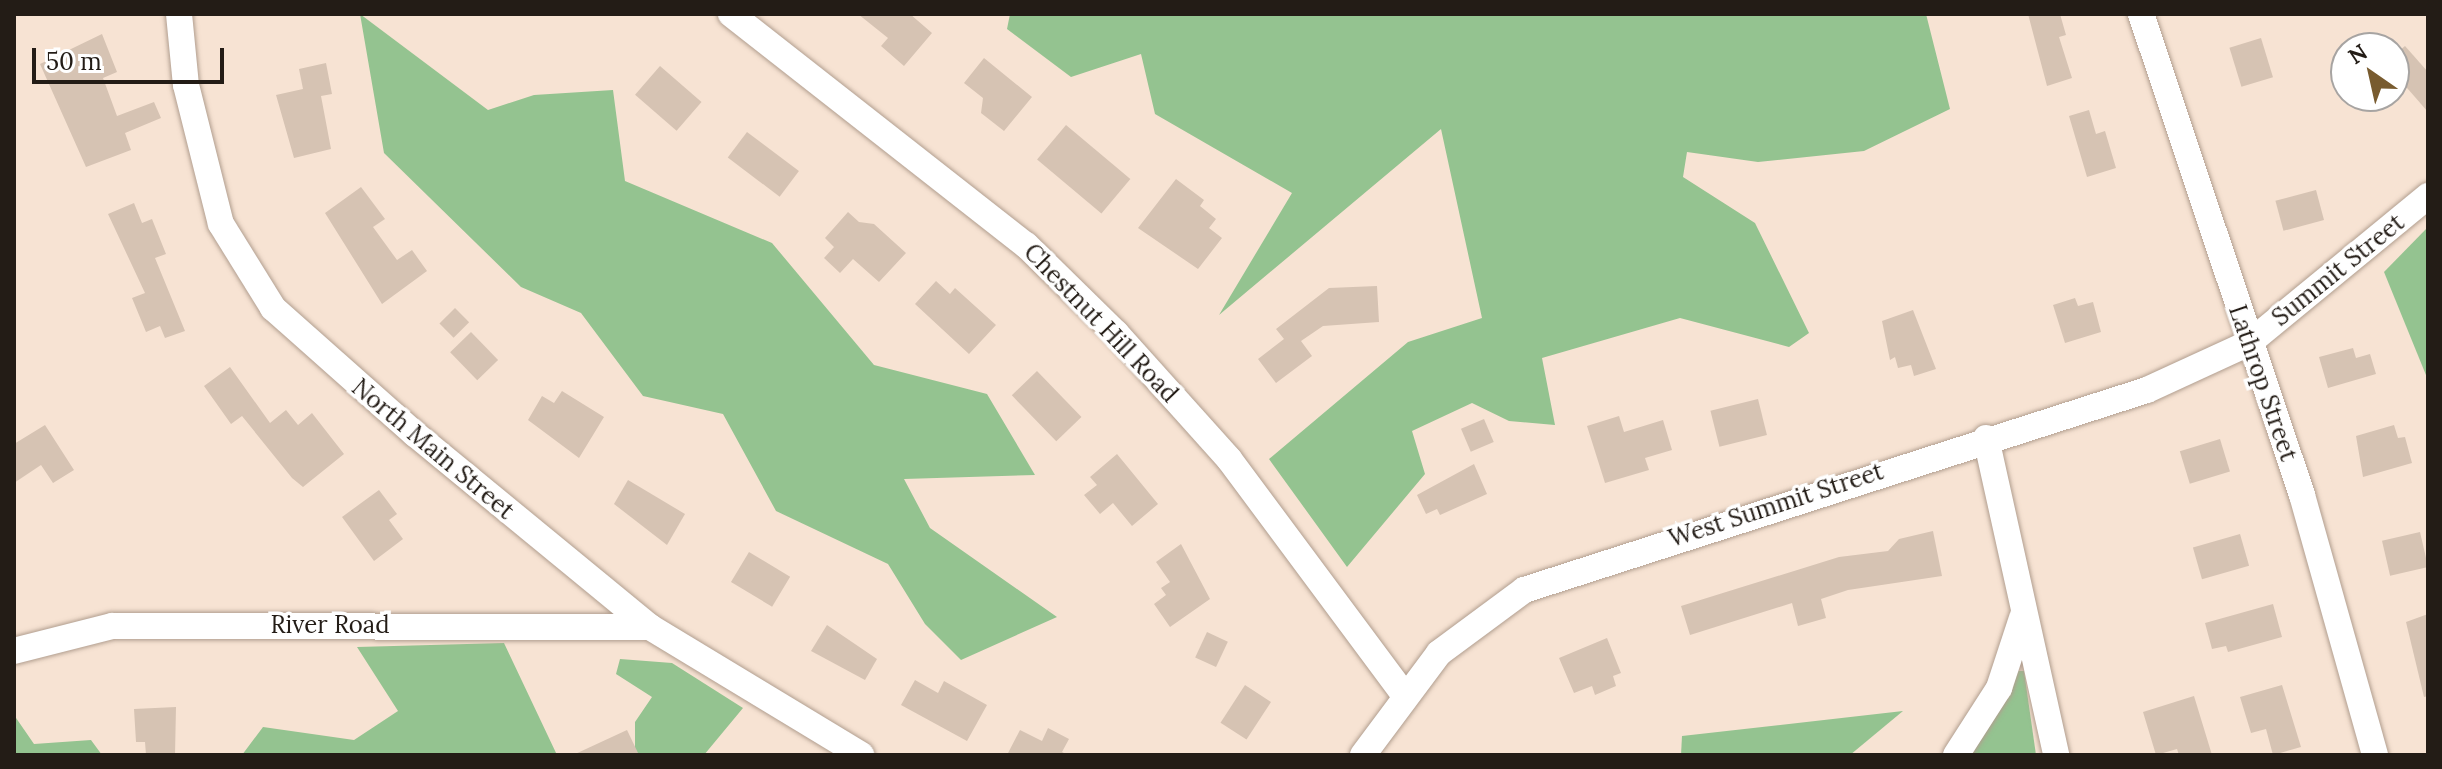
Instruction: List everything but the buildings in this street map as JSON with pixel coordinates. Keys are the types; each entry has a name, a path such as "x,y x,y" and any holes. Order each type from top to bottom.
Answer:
{"street":[{"name":"North Main Street","path":"179,14 186,85 221,224 273,308 415,434 650,627 861,755"},
{"name":"Chestnut Hill Road","path":"731,14 1026,245 1116,333 1229,459 1405,696"},
{"name":"Lathrop Street","path":"2141,14 2302,495 2375,755"},
{"name":"Summit Street","path":"2249,343 2428,196"},
{"name":"West Summit Street","path":"1363,755 1439,653 1524,590 1986,438 2147,390 2249,343"},
{"path":"1986,438 2056,755"},
{"path":"1956,755 1999,688 2023,614"},
{"name":"River Road","path":"14,651 55,636 125,626 650,627"}],"green space":[{"path":"360,14 488,110 534,95 613,90 625,181 772,243 874,365 987,394 1035,475 904,479 930,528 1057,617 961,660 925,624 888,564 776,511 723,414 643,396 581,313 521,287 384,153"},
{"path":"1010,14 1926,14 1950,109 1864,151 1758,162 1687,152 1683,177 1755,223 1809,333 1789,347 1680,318 1542,358 1555,425 1509,421 1472,403 1412,431 1425,474 1347,567 1269,459 1408,342 1482,318 1441,129 1219,315 1292,193 1155,114 1141,54 1071,77 1007,29"},
{"path":"2428,227 2428,380 2384,272"},
{"path":"504,643 557,755 242,755 263,727 354,740 398,711 357,647"},
{"path":"620,659 672,663 743,708 704,755 635,755 635,722 652,697 616,674"},
{"path":"2018,671 2024,671 2036,755 1972,755"},
{"path":"1903,711 1850,755 1681,755 1682,736"},
{"path":"14,715 34,744 91,740 102,755 14,755"}]}
